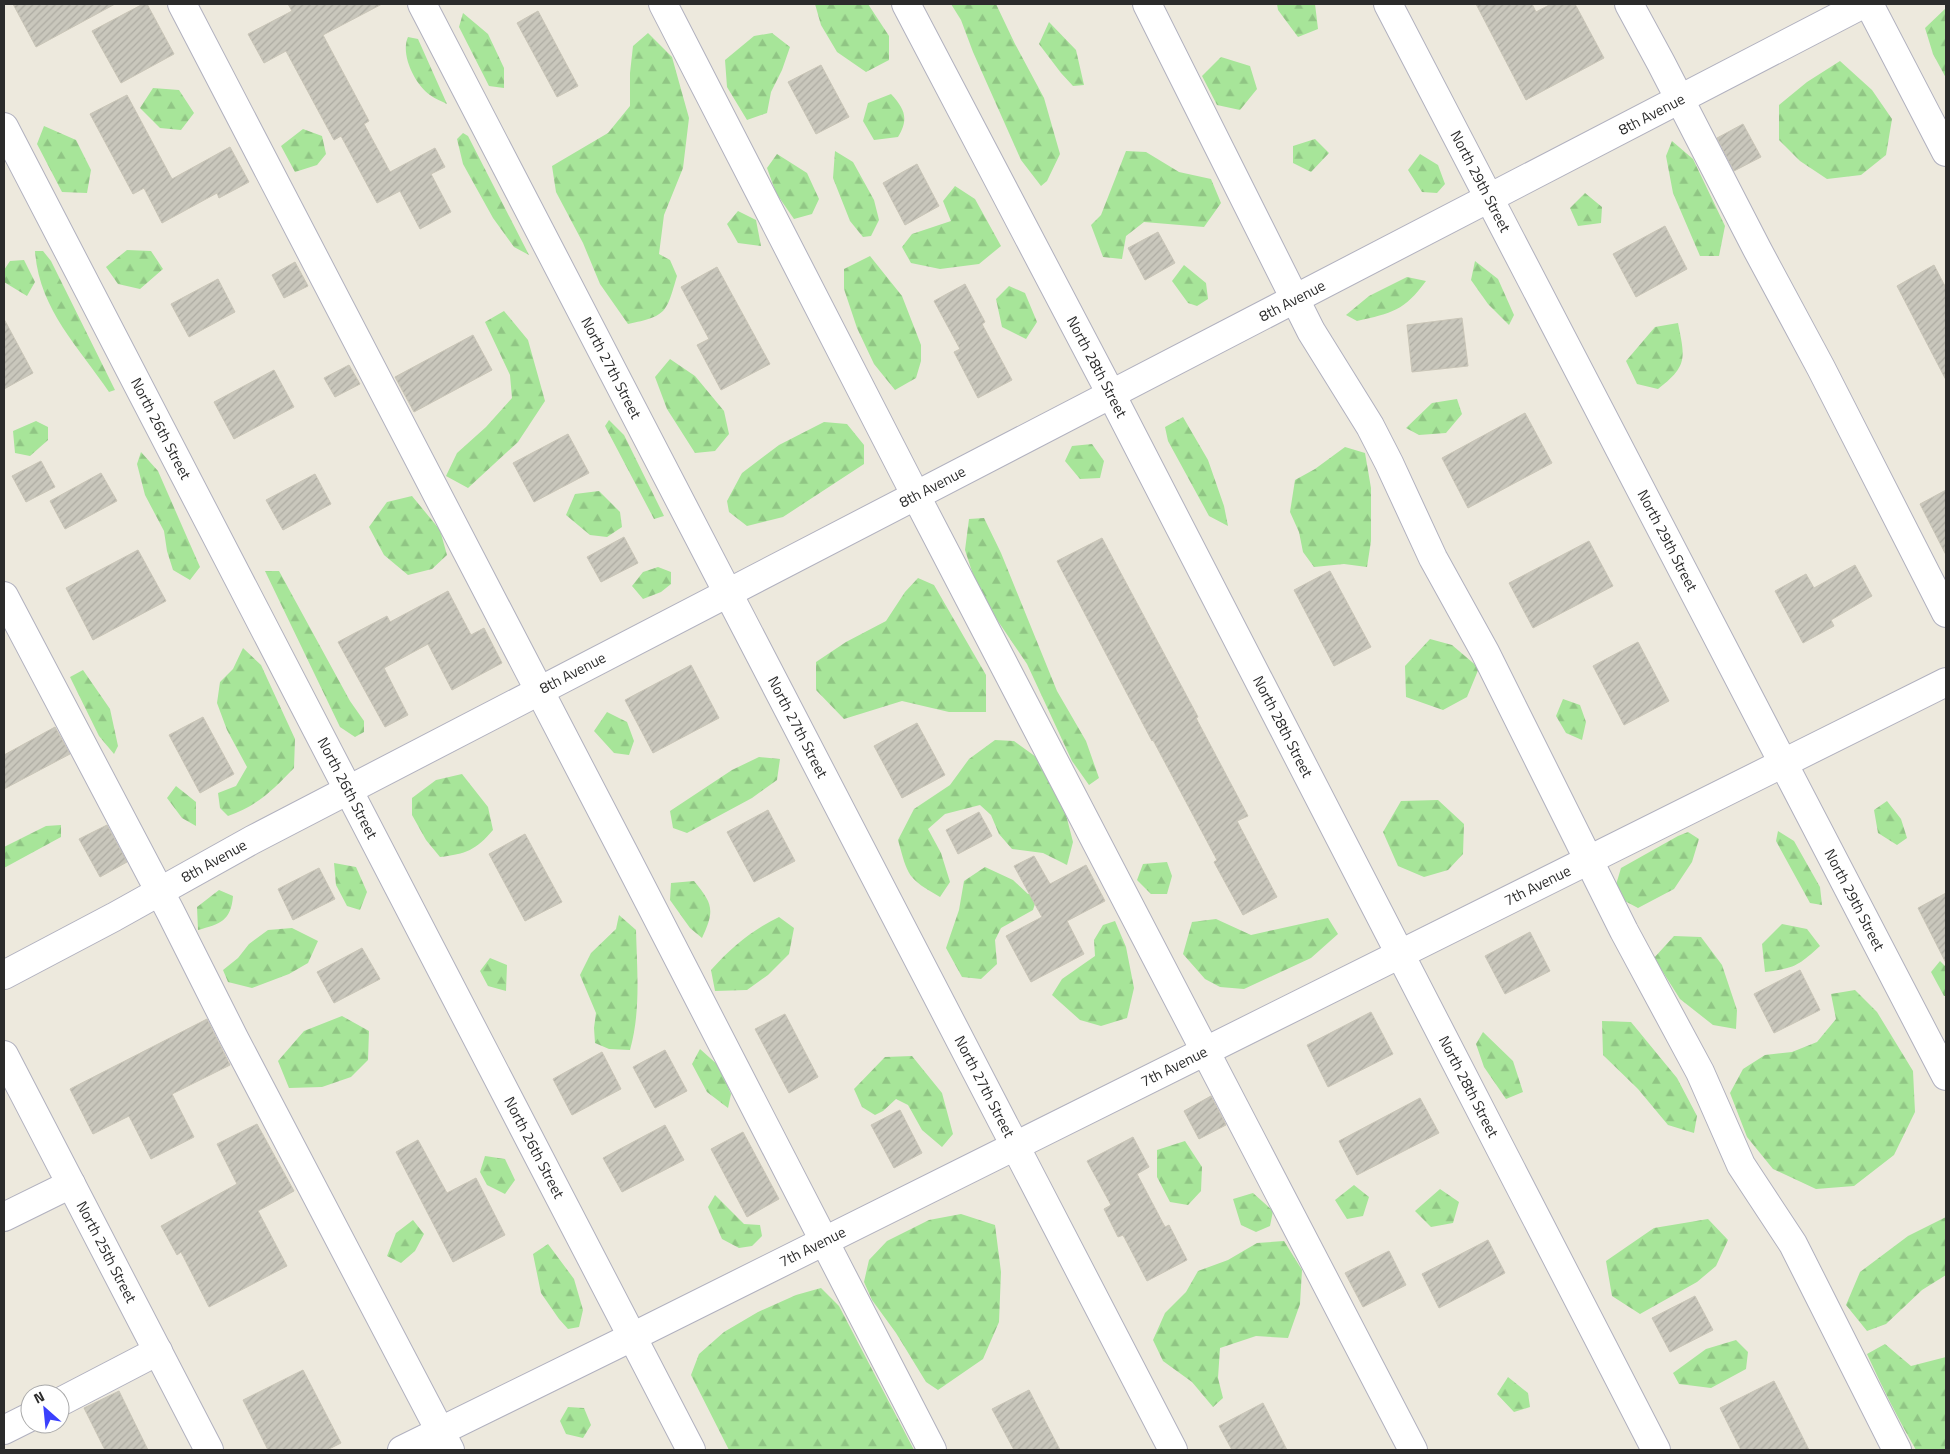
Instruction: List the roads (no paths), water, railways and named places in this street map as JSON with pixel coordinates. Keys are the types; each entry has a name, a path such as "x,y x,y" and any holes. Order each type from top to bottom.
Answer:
{"street":[{"path":"182,4 932,1450"},
{"name":"North 27th Street","path":"422,4 1173,1450"},
{"path":"663,4 916,496 1413,1450"},
{"name":"North 28th Street","path":"906,4 1110,394 1656,1450"},
{"path":"1147,4 1311,330 1370,426 1390,463 1433,558 1485,652 1624,931 1700,1072 1741,1165 1793,1244 1897,1450"},
{"name":"North 29th Street","path":"1388,4 1946,1076"},
{"path":"1629,4 1662,63 1757,249 1822,368 1946,613"},
{"name":"8th Avenue","path":"4,975 349,789 1110,394 1489,200 1863,4"},
{"path":"1869,4 1946,152"},
{"name":"North 26th Street","path":"4,127 691,1450"},
{"path":"4,596 445,1441"},
{"name":"7th Avenue","path":"402,1450 445,1441 632,1337 1946,682"},
{"name":"North 25th Street","path":"4,1055 209,1450"},
{"path":"4,1218 71,1184"},
{"path":"70,1397 158,1351"},
{"path":"4,1430 20,1422"}]}
